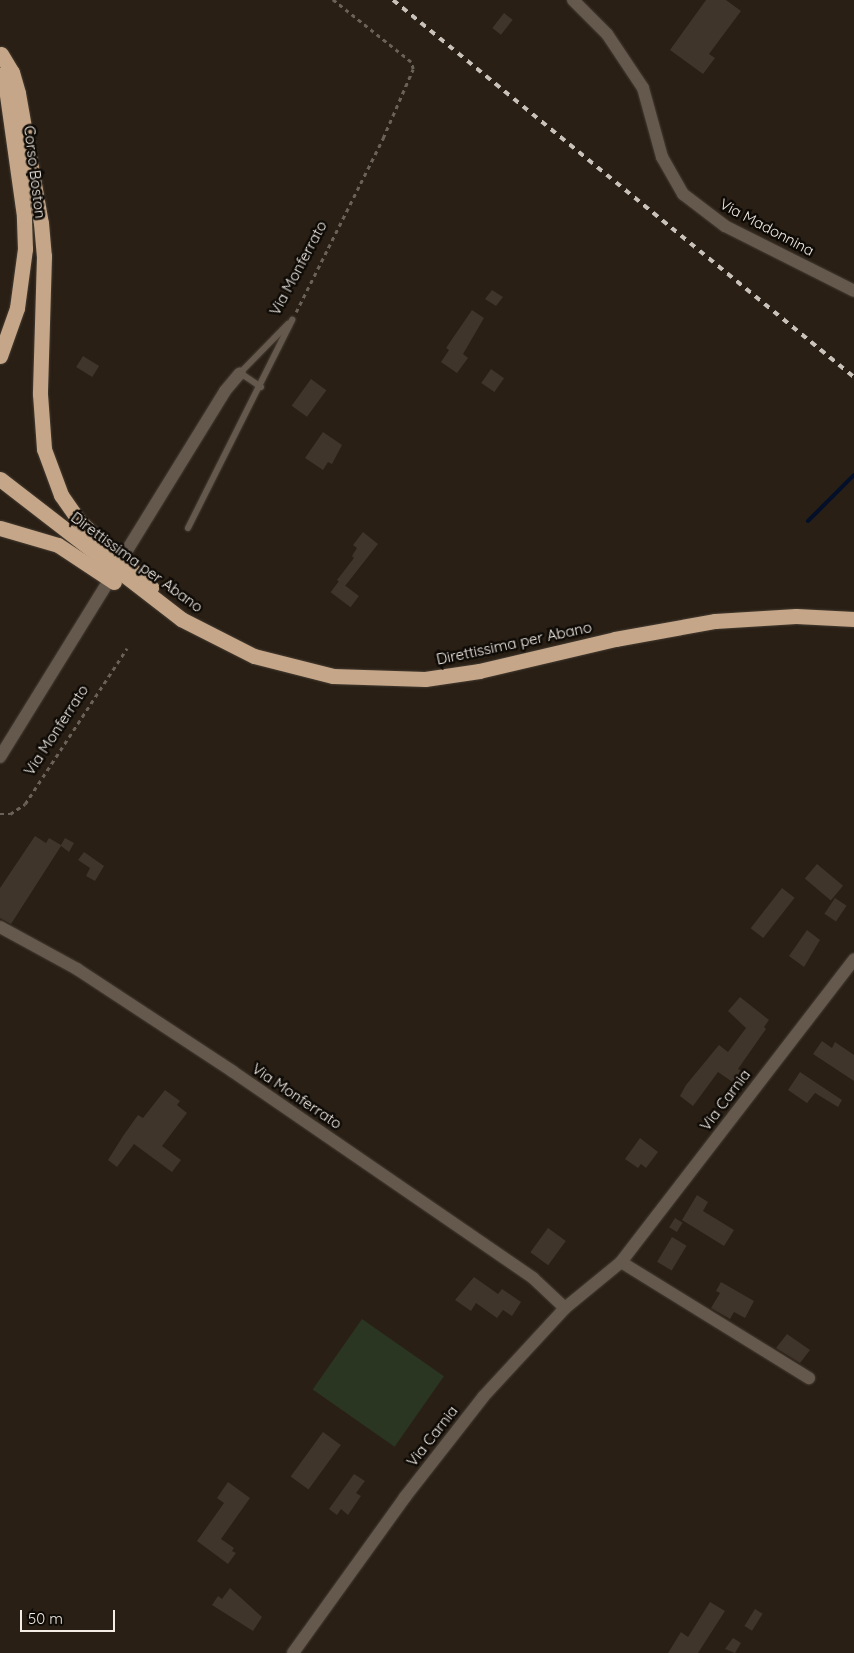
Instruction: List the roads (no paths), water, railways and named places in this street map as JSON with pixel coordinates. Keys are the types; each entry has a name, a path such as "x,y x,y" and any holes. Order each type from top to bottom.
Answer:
{"highway":[{"name":"Corso Boston","path":"0,52 24,216 25,249 17,308 0,356"},
{"path":"0,52 12,72 18,93 41,224 44,256 40,424 51,472 79,521 141,577 181,619"},
{"name":"Direttissima per Abano","path":"0,478 181,619 234,647 274,663 332,676 393,680 479,671 615,639 715,621 796,616 854,619"},
{"path":"0,528 58,545 134,596 181,619"}],"street":[{"name":"Via Madonnina","path":"573,0 608,34 643,88 662,157 683,194 725,226 854,291"},
{"name":"Via Monferrato","path":"126,552 225,391 240,373"},
{"name":"Via Monferrato","path":"0,757 105,587"},
{"name":"Via Monferrato","path":"0,927 92,979 232,1071 532,1278 565,1308"},
{"name":"Via Carnia","path":"293,1653 405,1497 483,1397 565,1308 621,1262 854,958"},
{"path":"621,1262 809,1378"}],"lane":[{"name":"Via Monferrato","path":"240,373 292,320 261,386"},
{"path":"188,528 261,386 240,373"}],"waterway":[{"path":"808,521 854,475"}],"railway":[{"path":"393,0 854,377"}]}
